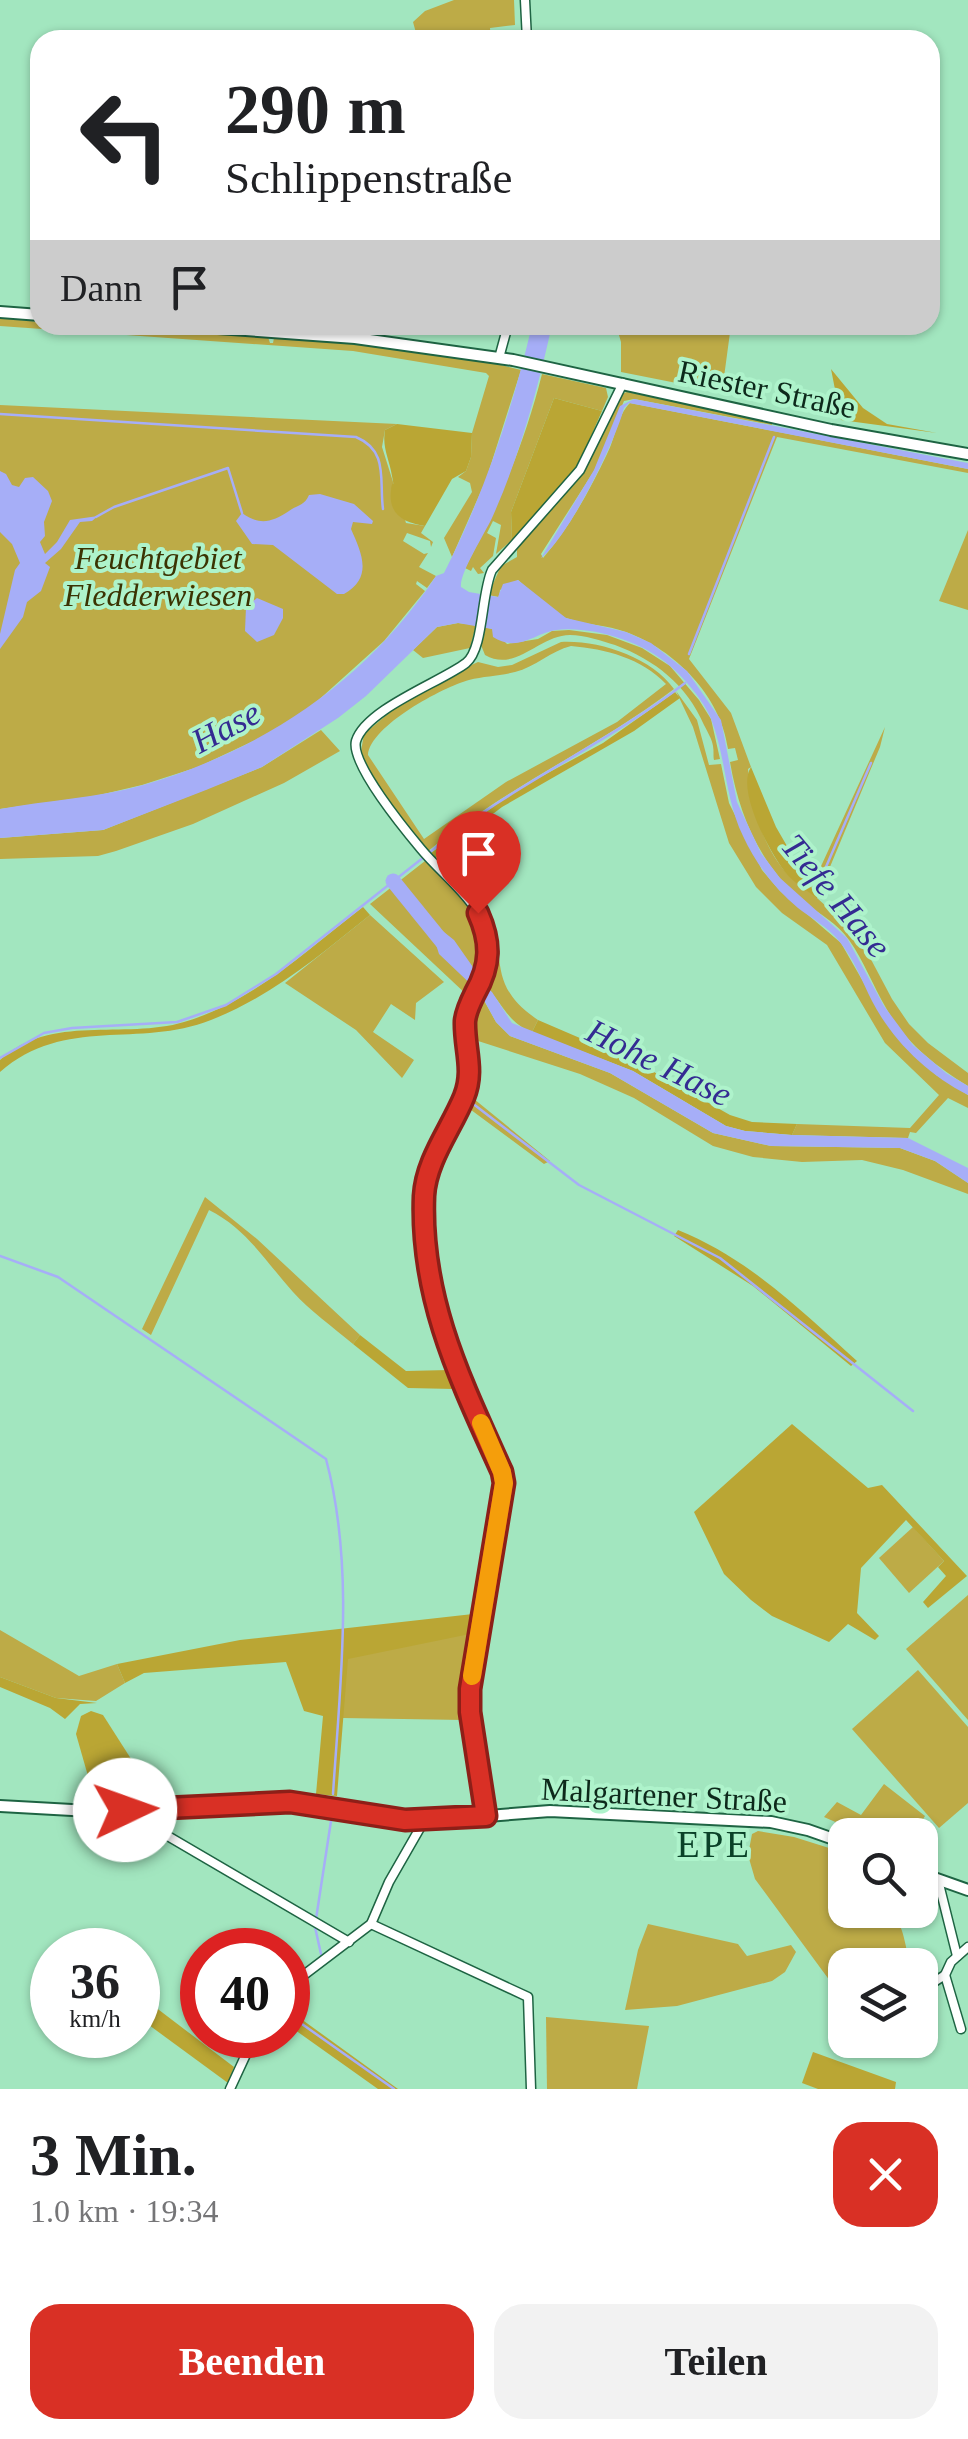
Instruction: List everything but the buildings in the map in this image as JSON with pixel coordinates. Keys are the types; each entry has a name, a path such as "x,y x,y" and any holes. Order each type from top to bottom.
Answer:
{"street":[{"path":"525,0 526,30"},
{"path":"0,312 30,314"},
{"name":"Riester Straße","path":"313,335 513,360 832,430 968,454"},
{"path":"499,358 505,335"},
{"path":"486,1816 470,1689 504,1483 440,1324 424,1244 426,1181 470,1078 465,1022 489,960 484,927 469,900 421,849 362,768 356,746 360,734 410,692 474,654 485,589 498,560 580,470 622,383"},
{"name":"Malgartener Straße","path":"0,1806 125,1810 290,1802 424,1821 550,1811 771,1822 828,1837"},
{"path":"125,1810 349,1942"},
{"path":"310,1970 371,1924 389,1882 424,1821"},
{"path":"938,1880 968,1890"},
{"path":"938,1880 956,1956"},
{"path":"371,1924 528,1996 531,2089"},
{"path":"938,1979 968,1947"},
{"path":"944,1975 961,2029"},
{"path":"230,2089 244,2058"}],"green space":[{"path":"454,0 514,0 515,25 490,30 415,30 413,22 425,11"},
{"path":"0,318 30,321 30,328 0,326"},
{"path":"127,335 230,335 268,337 270,343 274,338 402,348 407,352 410,349 473,358 521,370 486,480 452,557 444,538 472,492 470,483 458,477 466,471 471,457 472,433 489,376 353,351"},
{"path":"619,335 730,335 722,392 621,372"},
{"path":"542,374 606,388 608,397 602,411 554,398 511,512 512,540 496,554 501,525 493,521 487,533 496,538 493,556 480,568 484,573 478,574 473,567 471,571 465,568 509,473"},
{"path":"627,392 772,421 772,425 634,399 624,401 594,471 541,554 543,558 586,495 630,403 968,469 968,473 777,437 689,659 731,713 751,767 748,769 755,808 768,846 786,873 815,895 811,888 885,727 817,898 858,935 909,1024 968,1073 968,1086 912,1042 881,1000 844,934 788,887 763,855 734,782 730,762 738,760 735,748 728,749 716,711 693,677 644,640 560,615 518,580 500,590 499,597 488,595 501,566 517,557 517,547 582,474 621,394"},
{"name":"Feuchtgebiet Fledderwiesen","path":"0,405 397,424 385,430 382,447 406,523 425,526 421,533 433,542 431,547 430,541 407,533 403,541 428,553 419,567 436,576 427,588 417,581 425,591 384,641 313,705 281,728 198,767 142,785 95,796 0,809"},
{"path":"968,530 968,610 939,601"},
{"path":"476,625 470,648 423,658 413,650 437,627"},
{"path":"482,627 493,629 507,644 569,630 607,635 642,648 670,666 699,700 711,719 720,759 714,760 711,738 689,698 643,658 615,645 570,635 517,657 496,659 485,655 479,640"},
{"path":"561,642 591,644 638,660 674,689 487,808 427,852 365,768 360,757 364,734 415,691 478,662 498,667 512,665","holes":["584,647 634,661 666,684 617,722 506,782 424,839 368,755 381,732 409,709 457,684 522,670 557,651"]},
{"path":"676,691 697,720 709,765 721,764 729,803 762,870 780,891 841,943 889,1027 936,1075 968,1095 968,1108 948,1098 908,1138 792,1135 797,1124 910,1128 939,1095 885,1043 827,945 782,913 756,887 729,843 693,727"},
{"path":"321,730 340,751 284,783 193,824 98,856 0,859 0,838 103,830 262,767"},
{"path":"431,853 485,911 510,994 538,1020 532,1032 511,1017 484,985 492,965 487,930"},
{"path":"425,861 468,907 481,935 482,952 467,995 370,904"},
{"path":"370,915 444,982 416,1003 415,1020 391,1004 373,1032 414,1060 402,1078 356,1030 285,983"},
{"path":"480,993 496,1022 510,1036 610,1073 713,1133 771,1146 900,1148 935,1161 968,1183 968,1194 903,1170 862,1160 802,1162 753,1157 713,1146 634,1098 580,1074 475,1040 474,1099 550,1161 544,1164 463,1104 474,1072 469,1018"},
{"path":"205,1197 257,1239 360,1335 353,1344 300,1299 245,1236 209,1210 151,1335 142,1329"},
{"path":"913,1527 944,1561 909,1593 879,1558"},
{"path":"968,1595 968,1720 906,1649"},
{"path":"0,1630 79,1676 117,1664 125,1683 96,1701 56,1698 0,1677"},
{"path":"474,1632 463,1695 464,1720 342,1718 347,1658"},
{"path":"918,1670 968,1727 968,1803 939,1828 938,1818 930,1818 852,1729"},
{"path":"884,1784 925,1816 824,1817 837,1802 861,1815"},
{"path":"758,1831 794,1837 828,1848 828,1928 901,1928 906,1948 828,1948 828,1978 755,1879 748,1855 752,1834"},
{"path":"648,1924 738,1944 747,1956 791,1945 796,1952 785,1972 772,1981 677,2006 625,2010"},
{"path":"546,2017 649,2026 637,2089 547,2089"}],"shaded area":[{"path":"831,369 863,408 887,424 937,433 841,420"},
{"path":"554,398 602,411 577,468 512,540 511,512"},
{"path":"397,424 472,433 466,471 452,479 425,526 405,520 392,506 393,483 384,436 385,430"},
{"path":"675,692 680,698 634,731 502,807 435,858 431,853 513,792 603,743"},
{"path":"751,767 776,827 817,898 785,872 763,836 748,790"},
{"path":"363,907 370,915 295,974 211,1020 184,1028 51,1044 0,1072 0,1060 42,1037 65,1032 161,1027 210,1013 257,988"},
{"path":"538,1020 638,1063 730,1115 752,1122 797,1124 792,1135 726,1126 633,1071 532,1032"},
{"path":"463,1104 470,1108 438,1178 433,1219 437,1285 447,1323 513,1481 489,1626 465,1635 348,1659 337,1796 316,1794 323,1716 304,1711 286,1662 144,1673 125,1683 117,1664 240,1640 473,1614 494,1481 454,1389 408,1388 353,1344 360,1335 406,1371 449,1370 429,1316 413,1194 415,1179 449,1108"},
{"path":"678,1230 751,1271 857,1361 851,1366 753,1286 674,1236"},
{"path":"792,1424 868,1488 882,1485 967,1576 928,1608 923,1602 946,1576 938,1567 944,1561 906,1520 861,1568 857,1613 879,1636 875,1640 848,1624 829,1642 772,1616 751,1600 724,1574 694,1512"},
{"path":"0,1677 56,1698 97,1703 80,1704 65,1719 50,1708 0,1687"},
{"path":"91,1711 103,1715 156,1798 94,1797 76,1734 81,1716"},
{"path":"160,2011 180,2026 180,2048 160,2033"},
{"path":"310,2025 398,2089 378,2089 310,2041"},
{"path":"813,2052 896,2082 895,2089 818,2089 802,2083"},
{"path":"194,2058 222,2058 234,2067 228,2083"}],"water":[{"path":"529,335 550,335 519,447 461,587 498,597 503,584 518,580 566,618 626,632 651,643 687,671 721,720 737,802 761,853 780,878 847,938 884,1006 913,1045 968,1086 968,1095 925,1067 901,1043 880,1015 839,941 789,900 760,866 737,822 711,719 693,690 659,657 616,637 570,629 510,643 493,637 492,629 458,623 437,627 366,696 262,767 103,830 0,838 0,809 126,789 187,770 270,731 344,679 378,648 436,576 444,573 496,452"},
{"path":"634,399 968,463 968,469 629,403 577,511 541,558 594,470 620,406"},
{"path":"0,471 12,485 19,487 25,478 33,477 48,491 52,501 44,522 45,536 40,542 45,554 70,520 98,516 80,522 61,549 45,563 50,567 41,591 27,602 23,617 0,649 0,634 20,563 12,544 0,532"},
{"path":"320,494 354,504 373,521 353,522 351,529 361,555 362,572 344,594 337,594 273,545 252,544 236,521 242,513 255,520 271,520 303,503 309,495"},
{"path":"257,598 283,609 283,618 274,635 257,642 245,631 246,607"},
{"path":"439,928 454,940 478,980 492,992 512,1023 633,1071 726,1126 792,1135 908,1138 968,1168 968,1183 935,1161 900,1148 771,1146 713,1133 610,1073 510,1036 496,1022 480,993 439,954 432,932"}],"waterway":[{"path":"0,414 356,437 374,450 378,458 383,509"},
{"path":"689,654 774,437"},
{"path":"96,517 114,507 228,468 242,513"},
{"path":"430,852 460,828 685,683"},
{"name":"Tiefe Hase","path":"816,890 871,763"},
{"path":"0,1058 44,1033 177,1022 226,1005 276,974 424,857"},
{"name":"Hohe Hase","path":"393,881 444,944"},
{"path":"472,1103 579,1185 720,1258 913,1411"},
{"path":"0,1256 58,1277 326,1459 335,1500 343,1583 342,1668 333,1794"},
{"path":"316,1919 331,1821"},
{"path":"315,1927 321,1954"},
{"path":"310,2030 394,2089"}],"slow traffic":[{"path":"472,1676 504,1483 481,1423"}],"district":[{"name":"EPE","path":"714,1844"}],"route":[{"path":"125,1810 290,1802 391,1819 424,1821 486,1816 470,1689 504,1483 440,1324 424,1244 426,1181 468,1086 465,1022 488,968 488,940 478,913"}],"water label":[{"name":"Hase","path":"226,727"}]}
